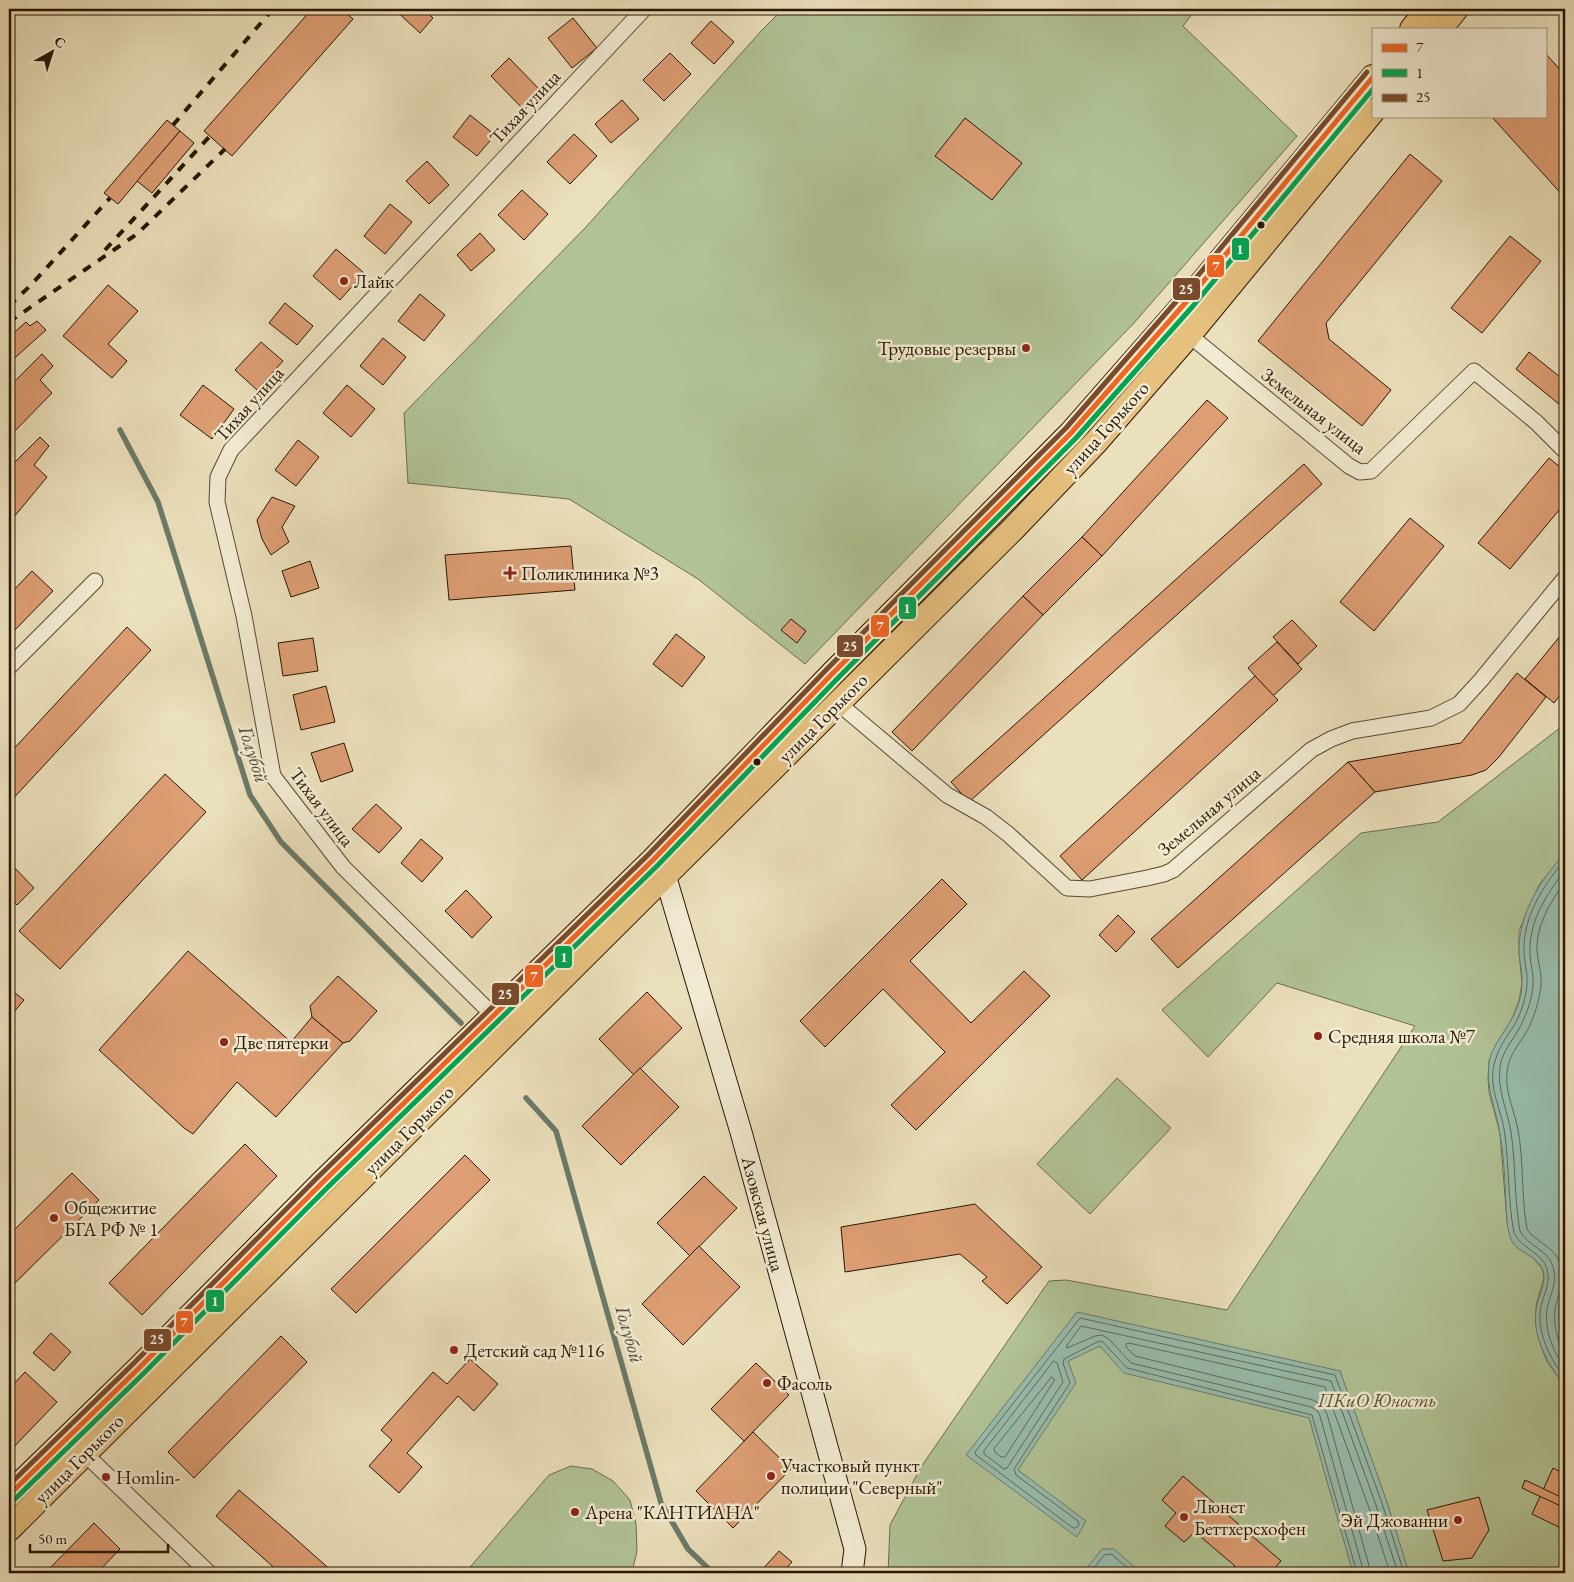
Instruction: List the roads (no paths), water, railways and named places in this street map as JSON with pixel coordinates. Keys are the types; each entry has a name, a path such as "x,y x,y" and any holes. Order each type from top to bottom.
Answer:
{"main road":[{"path":"1413,28 1429,9"},
{"path":"1441,28 1456,9"},
{"name":"улица Горького","path":"9,1529 659,868 832,674 1071,433 1170,320 1372,78"},
{"name":"улица Горького","path":"9,1495 322,1183 494,1016 659,868 838,703 1014,528 1096,442 1189,335 1372,112"},
{"name":"Азовская улица","path":"659,868 741,1132 855,1549 852,1573"}],"street":[{"name":"Тихая улица","path":"494,1016 343,867 273,776 244,616 217,502 218,477 231,450 644,9"},
{"name":"Земельная улица","path":"1170,320 1350,466 1360,472 1371,471 1474,371 1536,422 1565,450"},
{"name":"Земельная улица","path":"838,703 948,795 986,817 1008,834 1067,888 1090,889 1147,878 1173,870 1311,750 1331,738 1352,731 1431,718 1459,704 1565,578"},
{"path":"9,667 95,581"},
{"path":"84,1453 209,1573"}],"water":[{"path":"1565,853 1565,1386 1552,1368 1538,1338 1535,1316 1544,1282 1544,1273 1536,1260 1516,1246 1509,1232 1502,1145 1488,1073 1492,1052 1513,1016 1520,998 1522,980 1519,954 1520,936 1527,910 1548,874"},
{"path":"1077,1312 1340,1371 1387,1502 1409,1573 1353,1573 1309,1418 1124,1373 1100,1346 1068,1361 1076,1383 1018,1470 1086,1521 1077,1537 966,1455"},
{"path":"1102,1549 1114,1549 1141,1573 1085,1573"}],"waterway":[{"name":"Голубой","path":"120,430 158,502 250,795 281,842 461,1023"},
{"name":"Голубой","path":"526,1098 556,1131 661,1503 688,1549 713,1573"}],"railway":[{"path":"173,125 273,9"},
{"path":"105,250 210,136"},
{"path":"9,322 137,234 225,149"},
{"path":"9,306 31,285 110,198"}],"place":[{"name":"Лайк","path":"344,281"},
{"name":"Трудовые резервы","path":"1026,348"},
{"name":"Поликлиника №3","path":"510,573"},
{"name":"Средняя школа №7","path":"1318,1036"},
{"name":"Две пятерки","path":"224,1042"},
{"name":"Общежитие БГА РФ № 1","path":"54,1218"},
{"name":"Детский сад №116","path":"454,1350"},
{"name":"Фасоль","path":"767,1383"},
{"name":"Участковый пункт полиции \"Северный\"","path":"771,1476"},
{"name":"Homlin-","path":"106,1477"},
{"name":"Арена \"КАНТИАНА\"","path":"575,1512"},
{"name":"Люнет Беттхерсхофен","path":"1184,1517"},
{"name":"Эй Джованни","path":"1458,1520"}],"park label":[{"name":"ПКиО Юность","path":"1377,1400"}]}
